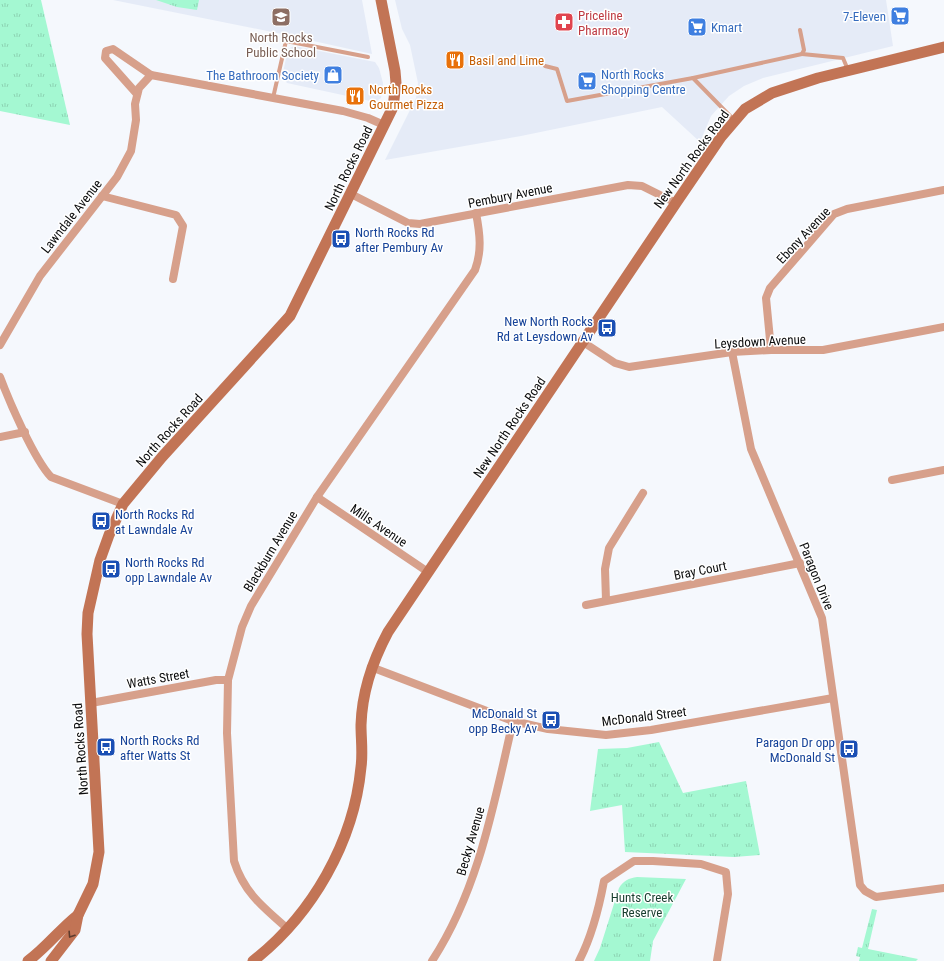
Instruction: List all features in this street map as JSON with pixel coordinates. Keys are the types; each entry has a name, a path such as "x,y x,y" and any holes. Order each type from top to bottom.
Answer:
{"street":[{"name":"North Rocks Road","path":"51,961 75,930 78,915 93,884 100,852 87,634 88,613 100,560 123,504 162,457 290,316 393,106 396,83 381,0"},
{"name":"New North Rocks Road","path":"253,961 288,929 318,891 342,844 354,809 362,766 362,707 365,687 371,667 388,632 676,203 735,120 745,109 772,93 848,70 944,47"},
{"path":"138,94 105,58 106,51 113,49 151,76 343,112 368,118 384,126"},
{"name":"Lawndale Avenue","path":"0,344 40,276 117,177 131,151 139,88 151,76"},
{"name":"Pembury Avenue","path":"351,194 408,223 420,224 628,185 642,186 676,203"},
{"name":"Ebony Avenue","path":"771,350 766,298 770,288 834,214 847,209 944,190"},
{"path":"102,196 176,215 183,226 173,279"},
{"name":"Blackburn Avenue","path":"288,929 250,893 238,873 234,861 227,733 228,680 242,627 251,606 317,497 475,270 480,257 481,243 476,213"},
{"name":"Leysdown Avenue","path":"583,342 615,363 629,367 732,352 823,350 944,327"},
{"name":"Paragon Drive","path":"732,352 751,449 822,618 860,885 865,891 876,897 944,888"},
{"path":"0,377 25,432 43,466 51,476 123,504"},
{"path":"0,437 25,432"},
{"path":"892,480 944,470"},
{"path":"606,600 605,570 609,548 643,493"},
{"name":"Mills Avenue","path":"317,497 428,572"},
{"name":"Bray Court","path":"586,605 800,563"},
{"name":"McDonald Street","path":"371,667 514,721 548,729 611,735 651,730 833,698"},
{"name":"Watts Street","path":"91,703 216,680 228,680"},
{"name":"Becky Avenue","path":"432,961 460,908 478,863 514,721"},
{"path":"579,961 586,947 600,904 604,881 634,861 653,861 701,864 726,872 728,894 717,961"},
{"name":"North Rocks Road","path":"28,961 49,944 65,924 78,915"}],"lane":[{"path":"800,30 804,50 802,54"},
{"path":"273,98 286,41 368,57"},
{"path":"545,66 557,69 567,101 693,78 802,54 842,58 848,70"},
{"path":"693,78 735,120"}],"shaded area":[{"name":"North Rocks Public School","path":"113,0 362,0 372,54 282,34"},
{"name":"North Rocks Shopping Centre","path":"395,0 886,0 893,46 763,78 744,86 729,96 711,116 700,142 662,107 521,136 385,160 416,98 418,83 410,45 402,29"},
{"path":"294,46 375,62 379,68 383,83 381,98 375,102 287,83 282,77 288,49"}],"green space":[{"path":"0,0 41,0 70,125 0,111"},
{"path":"156,0 199,0 197,10 177,7"},
{"path":"659,742 683,793 746,781 760,855 734,857 625,852 622,805 590,811 598,749 627,748"},
{"name":"Hunts Creek Reserve","path":"637,877 686,879 653,941 650,961 594,961 600,948 619,888 626,880"},
{"path":"872,909 877,910 868,949 918,959 916,961 859,961 860,957 856,956 858,947 862,948"}],"place":[{"name":"7-Eleven","path":"900,16"},
{"name":"North Rocks Public School","path":"281,17"},
{"name":"Priceline Pharmacy","path":"564,22"},
{"name":"Kmart","path":"697,27"},
{"name":"Basil and Lime","path":"455,60"},
{"name":"The Bathroom Society","path":"333,75"},
{"name":"North Rocks Shopping Centre","path":"587,81"},
{"name":"North Rocks Gourmet Pizza","path":"355,96"},
{"name":"North Rocks Rd after Pembury Av","path":"341,239"},
{"name":"New North Rocks Rd at Leysdown Av","path":"607,328"},
{"name":"North Rocks Rd at Lawndale Av","path":"101,521"},
{"name":"North Rocks Rd opp Lawndale Av","path":"111,569"},
{"name":"McDonald St opp Becky Av","path":"551,720"},
{"name":"North Rocks Rd after Watts St","path":"106,747"},
{"name":"Paragon Dr opp McDonald St","path":"849,749"}]}
